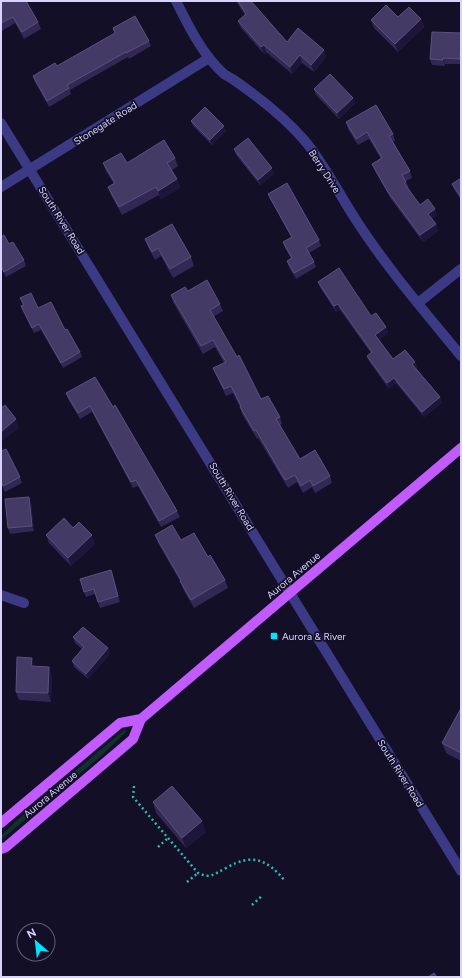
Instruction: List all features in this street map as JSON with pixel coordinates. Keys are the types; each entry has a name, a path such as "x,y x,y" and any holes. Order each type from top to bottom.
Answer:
{"main road":[{"name":"Aurora Avenue","path":"1,849 6,847 133,739 141,719 461,448"},
{"name":"Aurora Avenue","path":"1,823 120,723 141,719"}],"street":[{"name":"Berry Drive","path":"176,1 191,30 209,58 224,74 234,80 276,114 304,140 319,159 356,220 376,249 461,356"},
{"name":"Stonegate Road","path":"1,187 209,58"},
{"name":"South River Road","path":"1,123 461,871"},
{"path":"418,303 461,269"},
{"path":"1,595 24,604"}],"path":[{"path":"134,786 133,797 198,873 204,876 211,876 239,862 253,860 261,861 270,865 285,881"},
{"path":"158,847 168,838"},
{"path":"187,882 198,873"},
{"path":"252,905 263,895"}],"green space":[{"path":"125,729 127,731 100,757 1,840 1,836 17,820"}],"building":[{"path":"1,1 26,1 38,22 22,32 13,17 1,23"},
{"path":"238,1 251,1 287,42 298,28 324,50 311,65 300,55 290,67 264,45 261,47 238,21 246,14"},
{"path":"386,5 398,17 409,7 421,19 395,44 371,20"},
{"path":"135,16 149,41 67,85 69,88 47,101 33,76 55,63 57,66 115,33 113,28"},
{"path":"432,32 461,33 460,59 430,59"},
{"path":"330,74 353,98 337,113 314,89"},
{"path":"376,105 393,134 389,136 410,171 402,175 406,182 404,183 420,205 428,199 435,209 428,214 436,224 420,235 388,192 372,164 382,158 367,132 356,139 346,122"},
{"path":"205,107 224,126 210,140 191,121"},
{"path":"248,138 272,168 258,180 234,149"},
{"path":"164,140 175,158 167,163 177,179 158,191 156,187 119,207 108,187 115,183 103,163 121,153 127,163"},
{"path":"461,178 461,197 452,184"},
{"path":"287,183 319,240 306,248 314,262 294,273 287,261 292,258 283,242 292,237 268,194"},
{"path":"172,224 191,257 170,269 158,248 152,252 145,239"},
{"path":"4,235 9,244 13,242 24,260 4,272 1,266 1,237"},
{"path":"339,268 371,316 376,313 386,327 375,335 393,359 405,350 415,362 412,364 440,397 422,412 394,378 387,383 367,356 372,352 338,304 334,306 318,282"},
{"path":"207,280 220,304 210,310 237,357 239,355 261,399 268,396 280,417 276,419 300,459 315,450 330,476 313,486 310,480 301,486 295,475 285,480 256,430 254,431 240,407 241,406 231,386 224,389 213,368 226,362 213,340 201,346 171,295 185,287 188,291"},
{"path":"31,293 38,308 51,302 65,330 67,329 80,352 61,363 39,324 32,328 21,306 24,305 20,298"},
{"path":"95,377 113,407 115,405 177,511 159,521 136,480 131,482 90,406 78,413 66,393"},
{"path":"5,405 16,419 1,432 1,408"},
{"path":"6,449 20,477 3,486 1,482 1,451"},
{"path":"29,497 32,526 8,528 5,499"},
{"path":"64,518 73,528 79,522 92,535 68,558 46,535"},
{"path":"172,525 181,540 194,533 208,557 210,555 225,580 191,600 155,535"},
{"path":"111,570 118,596 98,602 94,589 84,592 80,579"},
{"path":"83,627 108,648 86,674 72,661 84,647 73,637"},
{"path":"17,657 32,658 31,666 49,667 48,693 16,692"},
{"path":"461,708 461,753 442,743"},
{"path":"172,786 202,821 182,838 153,802"},
{"path":"434,973 437,977 428,977"}],"place":[{"name":"Aurora & River","path":"274,636"}]}
